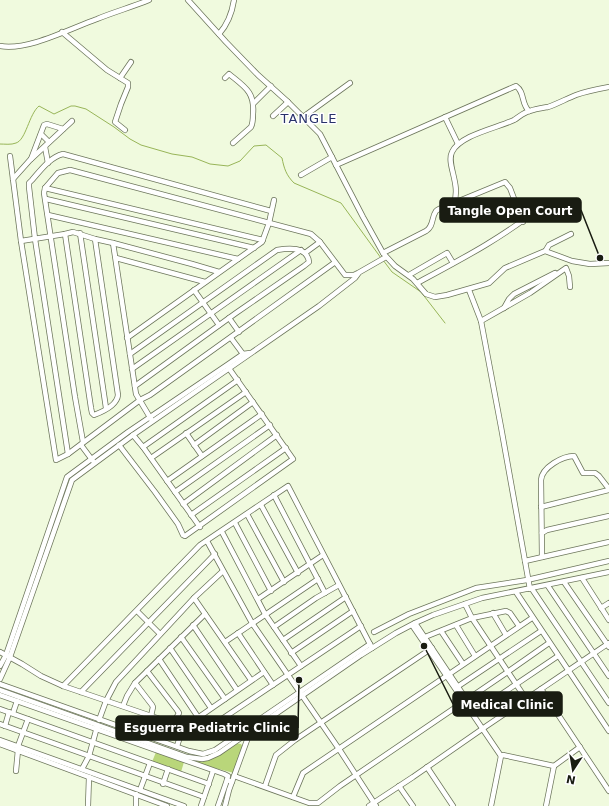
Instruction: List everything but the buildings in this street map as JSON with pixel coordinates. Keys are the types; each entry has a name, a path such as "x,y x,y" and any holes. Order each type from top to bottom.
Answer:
{"street":[{"path":"0,46 10,47 31,44 147,0"},
{"path":"188,0 258,75 320,134 362,217 383,252 383,259"},
{"path":"219,34 232,13 234,0"},
{"path":"62,32 107,70 128,83 128,87 120,104 115,122 125,130"},
{"path":"120,78 131,62"},
{"path":"224,78 229,74 239,82 251,94 254,103 251,127 233,143"},
{"path":"303,117 350,83"},
{"path":"254,103 271,86"},
{"path":"336,165 516,86 519,89 525,107 529,111"},
{"path":"454,203 456,186 450,156 458,144 468,138 515,119 529,111 549,106 593,90 609,87"},
{"path":"273,116 288,102"},
{"path":"445,117 458,144"},
{"path":"13,179 30,160 72,121"},
{"path":"30,160 44,125 47,124 63,129"},
{"path":"40,134 49,142"},
{"path":"45,147 48,163"},
{"path":"68,454 35,239 29,183 48,163 58,155 63,154 271,211"},
{"path":"10,156 21,241 56,460 68,454 140,400 150,395 231,338 334,263"},
{"path":"301,175 332,157"},
{"path":"93,461 82,444 44,193 45,188 58,173 70,170 311,234 320,242 334,263 345,275 345,285"},
{"path":"383,252 426,231 432,226 438,210 505,182 510,188 523,222"},
{"path":"45,188 262,240"},
{"path":"46,199 254,248"},
{"path":"127,338 262,242 269,223 274,200"},
{"path":"417,283 523,222 544,204"},
{"path":"48,215 238,259"},
{"path":"21,241 73,232 80,233 95,239 219,272"},
{"path":"80,233 106,408"},
{"path":"65,234 92,414 96,414 113,405 116,402 118,395 95,239"},
{"path":"383,259 409,275 426,294 431,296 447,295 469,290 489,283 505,268 546,250 549,245 571,234"},
{"path":"132,369 211,314 320,242"},
{"path":"113,243 136,394 154,422"},
{"path":"130,354 277,250 289,248 303,252 309,260 306,265 219,325 135,386"},
{"path":"546,250 572,261 590,264 609,264"},
{"path":"409,275 447,253 453,263"},
{"path":"116,258 205,282"},
{"path":"345,275 354,275 383,259"},
{"path":"481,321 504,308 514,294 566,268 572,261"},
{"path":"566,268 569,276 570,287"},
{"path":"0,679 53,527 70,483 75,477 93,461 150,417 253,352 355,278 358,273"},
{"path":"194,290 219,325"},
{"path":"469,290 481,321 525,561 527,580 530,589 609,703"},
{"path":"229,318 239,332"},
{"path":"231,338 243,354"},
{"path":"93,461 154,422 228,367 243,354 253,352"},
{"path":"119,445 178,524 183,535 189,534 200,527 293,460 254,402 228,367"},
{"path":"143,447 238,380"},
{"path":"151,458 246,392"},
{"path":"194,445 254,402"},
{"path":"167,481 262,414"},
{"path":"175,492 270,425"},
{"path":"186,433 202,456"},
{"path":"133,435 200,527"},
{"path":"183,504 277,435"},
{"path":"191,515 286,448"},
{"path":"541,506 609,489 599,476 595,474 583,473 574,456 551,465 542,474 541,506 542,557"},
{"path":"63,686 194,551 288,486 371,646"},
{"path":"274,495 325,593"},
{"path":"261,505 298,573"},
{"path":"247,514 284,582"},
{"path":"542,533 547,530 609,516"},
{"path":"235,523 271,591"},
{"path":"222,532 265,614 301,666"},
{"path":"207,541 252,623 375,804"},
{"path":"525,561 609,542"},
{"path":"81,692 215,554"},
{"path":"258,600 323,555"},
{"path":"374,632 409,614 472,589 527,580 609,561"},
{"path":"82,769 88,756 106,701 116,682 194,598 223,571"},
{"path":"0,695 195,759 208,758 360,653 414,624 482,598 548,586 609,572"},
{"path":"582,578 609,620"},
{"path":"225,642 318,579"},
{"path":"369,806 375,804 484,727 593,653 608,645 564,582"},
{"path":"274,627 339,585"},
{"path":"548,586 609,676"},
{"path":"516,592 609,731"},
{"path":"283,640 346,597"},
{"path":"194,598 251,680"},
{"path":"601,608 609,603"},
{"path":"465,604 472,618 499,659 509,671 526,699"},
{"path":"136,611 160,634"},
{"path":"291,652 354,611"},
{"path":"425,637 472,618 507,611 519,626"},
{"path":"123,706 135,683 206,614"},
{"path":"493,614 506,635"},
{"path":"293,797 303,773 447,674 532,618"},
{"path":"414,624 425,637 430,649"},
{"path":"414,624 484,727"},
{"path":"193,625 237,690"},
{"path":"456,625 475,656"},
{"path":"0,652 41,676 63,686 201,733 361,626"},
{"path":"441,631 463,664"},
{"path":"457,687 541,631"},
{"path":"238,633 273,685"},
{"path":"182,637 225,698"},
{"path":"234,776 265,786 305,803 318,802 549,643"},
{"path":"170,648 211,708"},
{"path":"265,786 276,755 295,740 430,649"},
{"path":"0,666 8,656"},
{"path":"475,712 558,656"},
{"path":"159,659 198,717"},
{"path":"147,671 179,713 173,724"},
{"path":"177,746 183,728 264,672"},
{"path":"447,674 475,712 502,756 491,806"},
{"path":"135,683 153,707 151,716"},
{"path":"0,684 189,751 203,754 215,750 250,732"},
{"path":"541,689 609,791"},
{"path":"0,690 226,775 230,781 227,805"},
{"path":"17,701 2,725 204,798"},
{"path":"0,709 208,784"},
{"path":"16,771 18,748 28,719"},
{"path":"218,806 234,776 250,732 259,722"},
{"path":"236,738 246,744"},
{"path":"0,740 89,777 167,806"},
{"path":"0,744 18,748 82,769 184,806"},
{"path":"546,806 554,766 580,746"},
{"path":"502,756 554,766"},
{"path":"140,790 150,763"},
{"path":"427,767 453,806"},
{"path":"164,784 168,769"},
{"path":"201,806 213,771"},
{"path":"88,806 89,777"},
{"path":"399,786 413,806"},
{"path":"136,794 136,806"}],"green space":[{"path":"235,743 241,744 243,747 234,773 195,763 183,757 199,761 211,759"},
{"path":"156,752 184,762 181,772 152,762"}],"waterway":[{"path":"0,144 12,144 19,141 39,106 54,114 71,106 75,106 86,109 141,145 172,154 192,157 210,164 228,166 240,161 254,146 266,145 282,158 286,171 294,183 341,203 381,258"},
{"path":"383,260 392,272 421,292 445,323"}],"place":[{"name":"Tangle Open Court","path":"600,258"},
{"name":"Medical Clinic","path":"424,646"},
{"name":"Esguerra Pediatric Clinic","path":"299,680"}],"district":[{"name":"TANGLE","path":"309,118"}]}
